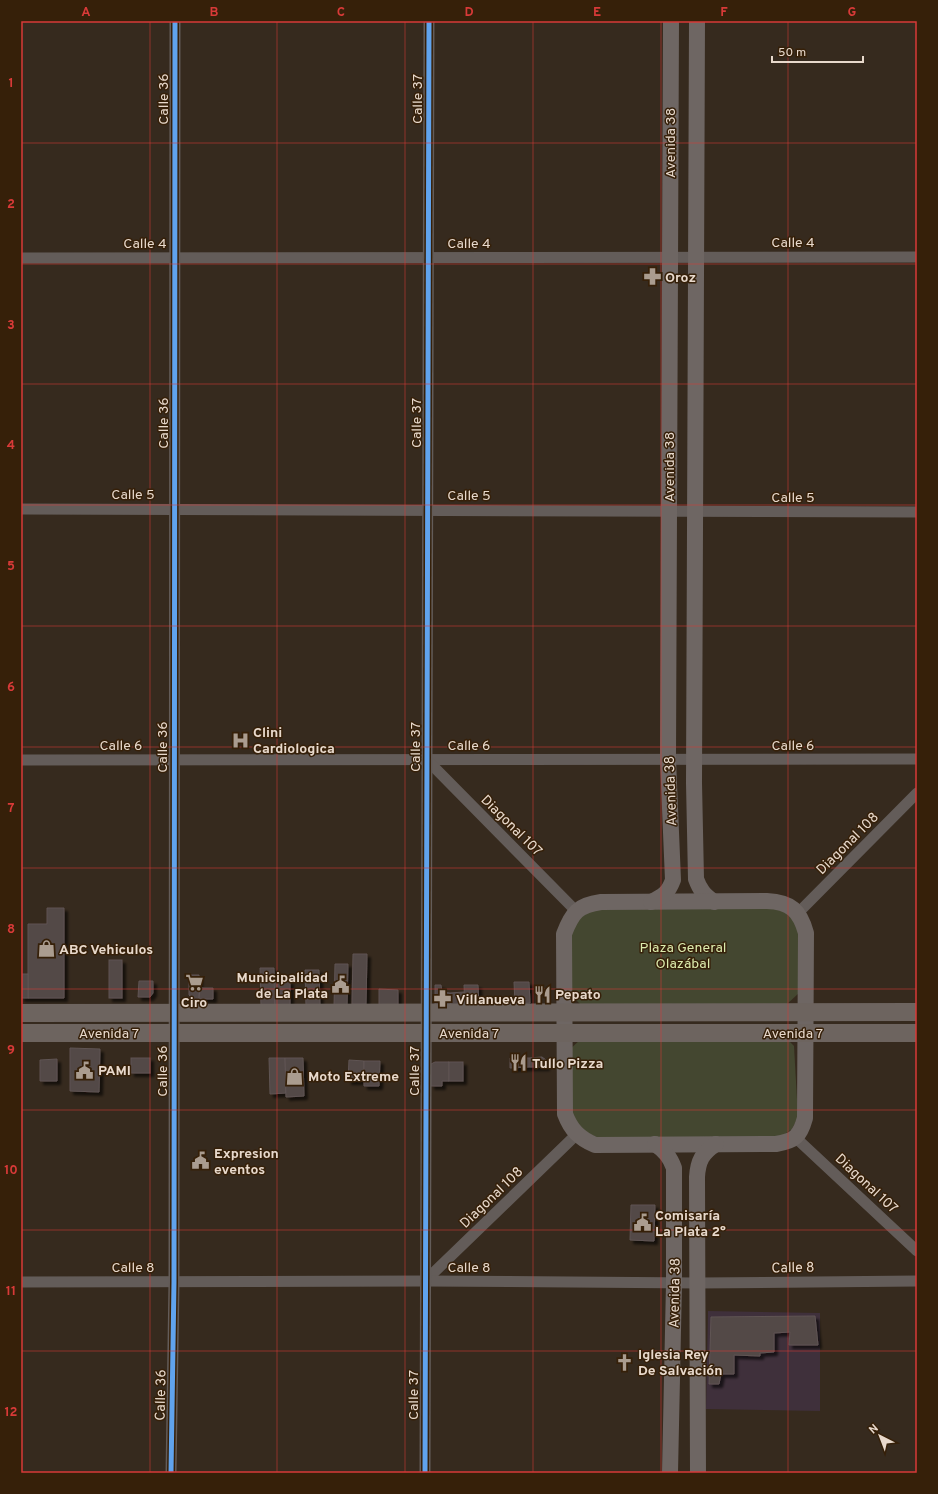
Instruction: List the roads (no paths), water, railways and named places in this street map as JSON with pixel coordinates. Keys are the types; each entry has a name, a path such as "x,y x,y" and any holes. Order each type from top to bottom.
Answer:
{"main road":[{"name":"Avenida 38","path":"651,902 662,897 670,890 673,880 668,760 671,21"},
{"name":"Avenida 38","path":"696,21 694,760 696,879 700,889 714,902"},
{"path":"779,901 789,905 798,913 803,922 806,933 806,1012 805,1118 802,1130 796,1138 776,1144 595,1144 585,1140 576,1134 569,1124 565,1114 564,934 569,921 576,911 588,904 601,902 714,902 779,901"},
{"name":"Avenida 7","path":"21,1013 917,1012"},
{"name":"Avenida 7","path":"21,1033 917,1033"},
{"name":"Avenida 38","path":"655,1144 665,1151 671,1159 674,1168 674,1283 670,1473"},
{"name":"Avenida 38","path":"698,1473 698,1166 707,1150 716,1144"}],"street":[{"name":"Calle 36","path":"171,1473 174,1282 175,21"},
{"name":"Calle 37","path":"425,1473 429,21"},
{"name":"Calle 4","path":"21,258 917,257"},
{"name":"Calle 5","path":"21,509 917,512"},
{"name":"Calle 6","path":"21,760 917,759"},
{"name":"Diagonal 107","path":"427,760 576,911"},
{"name":"Diagonal 108","path":"798,913 917,793"},
{"name":"Diagonal 108","path":"426,1281 576,1134"},
{"name":"Diagonal 107","path":"796,1138 917,1251"},
{"name":"Calle 8","path":"21,1282 426,1281 698,1283 917,1281"}],"place":[{"name":"Oroz","path":"652,277"},
{"name":"Clini Cardiologica","path":"240,740"},
{"name":"ABC Vehiculos","path":"46,949"},
{"name":"Ciro","path":"194,982"},
{"name":"Municipalidad de La Plata","path":"341,985"},
{"name":"Pepato","path":"542,994"},
{"name":"Villanueva","path":"443,999"},
{"name":"Tullo Pizza","path":"519,1063"},
{"name":"PAMI","path":"85,1070"},
{"name":"Moto Extreme","path":"295,1076"},
{"name":"Expresion eventos","path":"201,1161"},
{"name":"Comisaría La Plata 2°","path":"642,1223"},
{"name":"Iglesia Rey De Salvación","path":"625,1362"}],"park label":[{"name":"Plaza General Olazábal","path":"683,956"}]}
